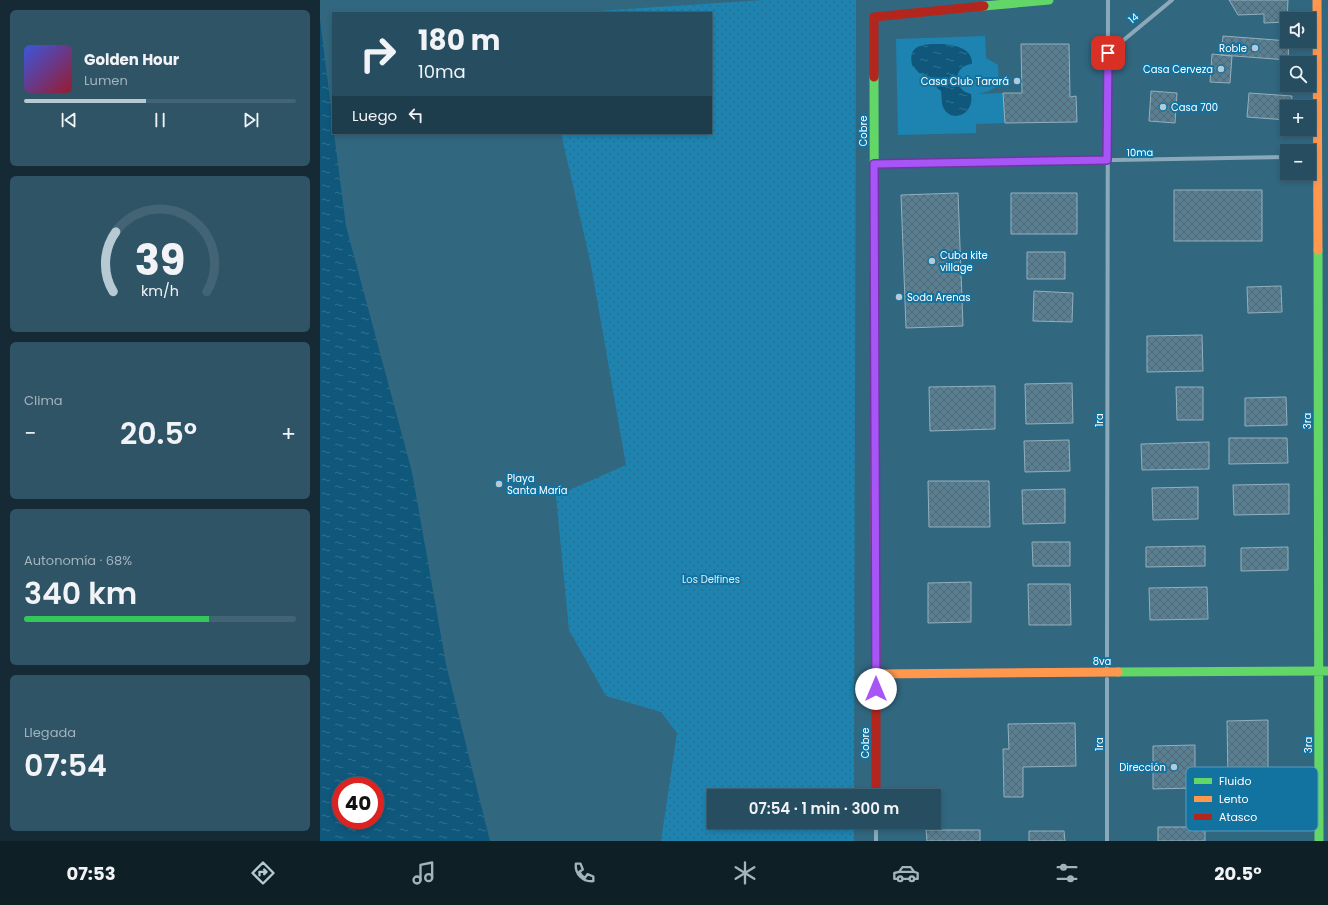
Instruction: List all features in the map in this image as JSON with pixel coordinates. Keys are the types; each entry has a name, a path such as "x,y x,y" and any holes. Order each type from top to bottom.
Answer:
{"street":[{"name":"Cobre","path":"876,789 874,18 1049,0"},
{"name":"1ra","path":"1107,841 1108,0"},
{"name":"14","path":"1108,53 1172,0"},
{"name":"3ra","path":"1318,0 1323,671 1319,841"},
{"name":"10ma","path":"874,164 1280,157"},
{"name":"8va","path":"876,674 1323,671"},
{"path":"876,829 876,841"}],"green space":[{"name":"Los Delfines","path":"763,0 856,0 854,789 707,789 707,829 854,829 854,841 661,841 677,733 661,712 606,696 569,630 556,496 626,465 591,265 561,134 712,134 712,12 583,12"},
{"path":"985,36 986,58 998,65 999,85 989,91 978,94 1003,93 1005,123 976,124 976,133 898,135 896,39"}],"water":[{"path":"320,19 332,116 332,134 334,134 346,226 412,472 446,664 490,841 320,841"},
{"path":"937,44 959,47 969,53 971,58 972,64 961,69 957,78 961,88 965,92 971,94 969,107 962,115 951,115 947,112 942,105 941,91 937,88 933,78 919,73 912,65 912,54 917,47"}],"building":[{"path":"1229,0 1288,0 1287,12 1280,12 1280,22 1264,23 1264,14 1238,15"},
{"name":"Roble","path":"1223,36 1280,40 1280,48 1289,48 1288,56 1280,56 1280,59 1221,55"},
{"path":"1021,44 1069,44 1070,97 1076,96 1077,122 1005,123 1003,93 1022,93"},
{"name":"Casa Cerveza","path":"1212,54 1232,56 1230,83 1210,82"},
{"name":"Casa 700","path":"1151,91 1177,93 1175,123 1149,121"},
{"path":"1249,93 1292,96 1292,100 1280,100 1280,119 1247,117"},
{"path":"1174,190 1262,190 1262,241 1174,241"},
{"name":"Cuba kite village","path":"958,193 963,326 906,328 901,195"},
{"path":"1011,193 1077,193 1077,234 1011,234"},
{"path":"1027,252 1065,252 1065,279 1027,279"},
{"path":"1281,286 1282,312 1248,313 1247,287"},
{"path":"1034,291 1073,293 1072,322 1033,321"},
{"path":"1202,335 1203,371 1147,372 1147,336"},
{"path":"1072,383 1073,423 1026,424 1025,384"},
{"path":"995,386 995,429 930,431 929,387"},
{"path":"1176,387 1203,387 1203,420 1177,420"},
{"path":"1286,397 1287,425 1245,426 1245,398"},
{"path":"1229,438 1287,438 1288,463 1229,464"},
{"path":"1069,440 1070,471 1025,472 1024,441"},
{"path":"1209,442 1209,469 1142,470 1141,444"},
{"path":"928,481 989,481 990,527 929,527"},
{"path":"1289,484 1289,514 1234,515 1233,485"},
{"path":"1198,487 1198,519 1153,520 1152,488"},
{"path":"1065,489 1065,523 1023,524 1022,490"},
{"path":"1032,542 1070,542 1070,566 1033,566"},
{"path":"1205,546 1205,566 1146,567 1146,547"},
{"path":"1288,547 1288,570 1241,571 1241,548"},
{"path":"971,582 971,622 928,623 928,583"},
{"path":"1028,584 1070,584 1071,625 1029,625"},
{"path":"1207,587 1208,619 1150,620 1149,588"},
{"path":"1268,720 1268,767 1228,767 1227,721"},
{"path":"1075,723 1076,766 1023,767 1023,797 1004,797 1003,749 1009,749 1008,724"},
{"name":"Dirección","path":"1195,745 1195,767 1186,767 1186,788 1153,789 1153,746"},
{"path":"1158,827 1186,827 1186,831 1205,831 1205,841 1158,841"},
{"path":"926,830 980,830 980,841 927,841"},
{"path":"1029,831 1064,831 1065,841 1029,841"}],"traffic: fast":[{"path":"984,6 1049,0"},
{"path":"874,77 875,490"},
{"path":"1318,250 1319,841"},
{"path":"1118,672 1328,671"}],"traffic: slow":[{"path":"1317,0 1318,250"},
{"path":"875,490 876,670"},
{"path":"876,674 1118,672"}],"traffic: jam":[{"path":"874,77 874,17 984,6"},
{"path":"876,670 876,789"}],"place":[{"name":"Roble","path":"1255,48"},
{"name":"Casa Cerveza","path":"1221,69"},
{"name":"Casa Club Tarará","path":"1017,81"},
{"name":"Casa 700","path":"1163,107"},
{"name":"Cuba kite village","path":"932,261"},
{"name":"Soda Arenas","path":"899,297"},
{"name":"Playa Santa María","path":"499,484"},
{"name":"Dirección","path":"1174,767"}],"route":[{"path":"876,689 874,164 1107,160 1108,53"}]}
